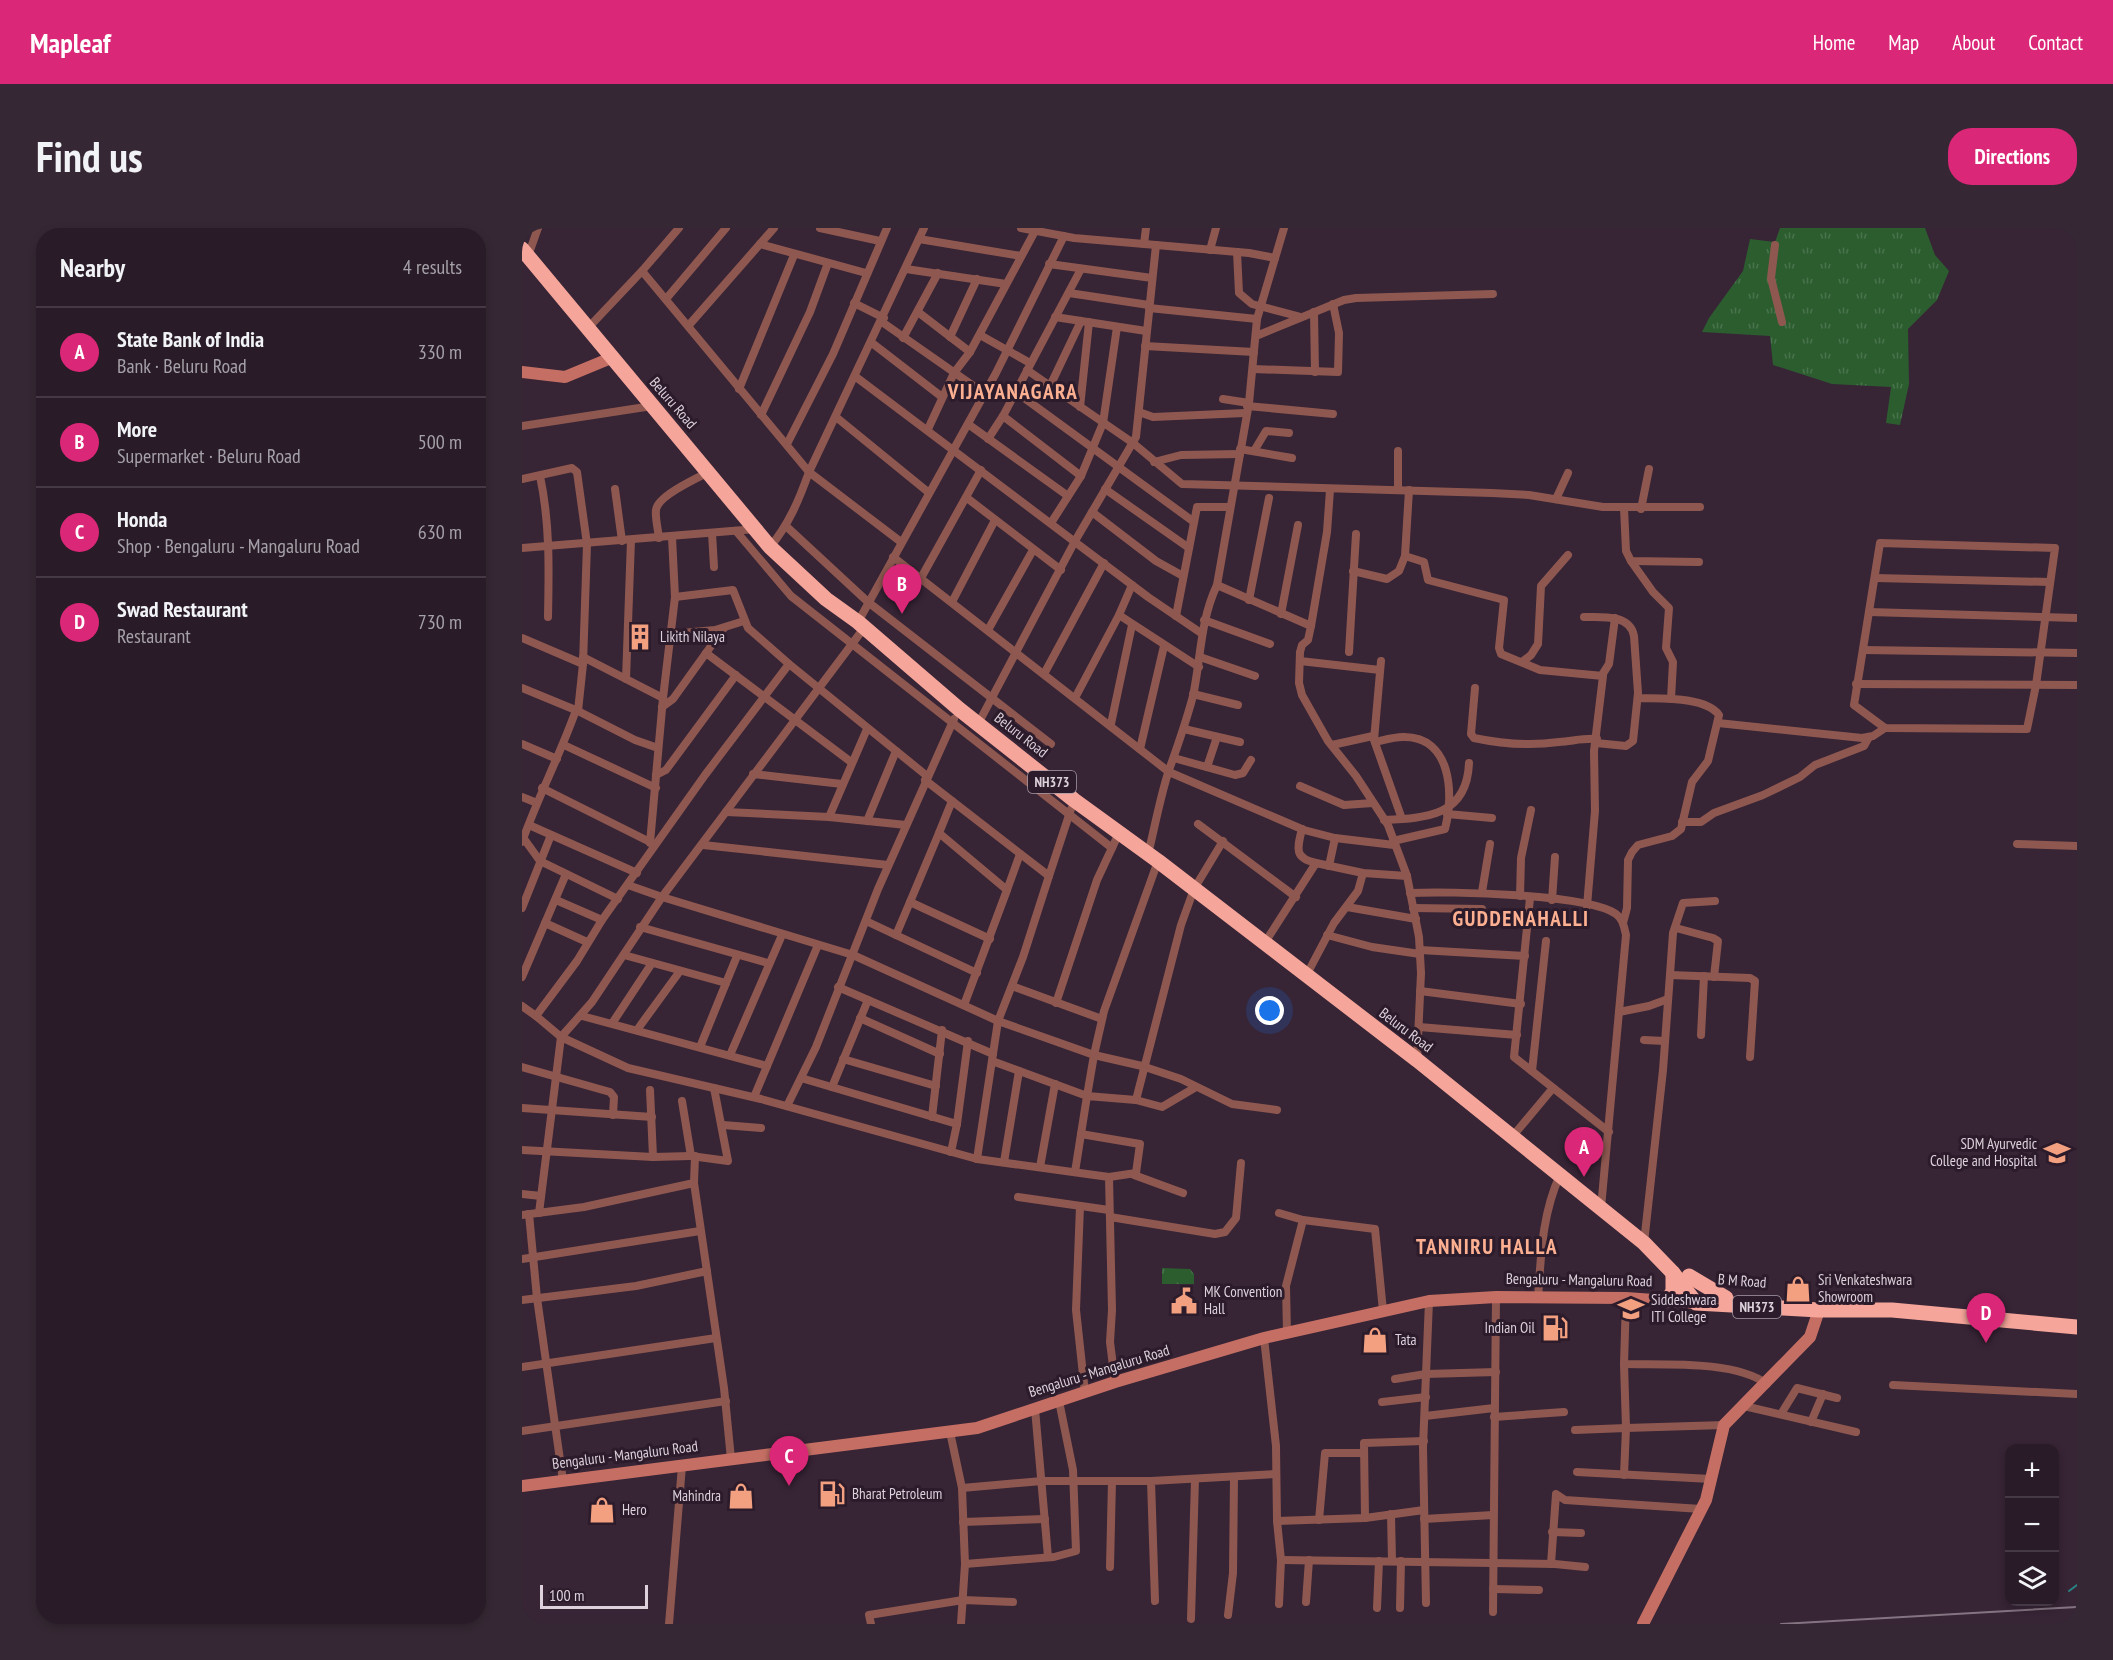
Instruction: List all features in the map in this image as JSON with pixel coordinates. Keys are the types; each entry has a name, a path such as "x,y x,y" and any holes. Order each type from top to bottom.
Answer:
{"highway":[{"name":"Beluru Road","path":"525,252 770,547 826,600 861,625 956,716 978,724 1072,807 1119,833 1158,861 1418,1060 1646,1244 1695,1300"},
{"name":"Beluru Road","path":"1646,1244 1656,1248 1689,1276 1695,1300"},
{"path":"1668,1300 1673,1290 1673,1273"},
{"path":"1689,1276 1726,1298"},
{"name":"B M Road","path":"1695,1300 1726,1298 1900,1305 2077,1319"},
{"name":"Bengaluru - Mangaluru Road","path":"1695,1300 1819,1310 1892,1310 2077,1327"}],"street":[{"path":"525,252 538,228"},
{"path":"588,327 642,271 679,228"},
{"path":"666,299 726,228"},
{"path":"689,326 774,228"},
{"path":"820,228 880,241"},
{"path":"787,444 832,354 886,228"},
{"path":"770,547 787,527 809,472 883,320 924,228"},
{"path":"1021,228 1064,237 1237,252 1275,258"},
{"path":"1074,238 1075,228"},
{"path":"1144,244 1146,228"},
{"path":"1210,250 1216,228"},
{"path":"1145,852 1150,846 1168,772 1185,729 1193,694 1201,633 1217,585 1240,452 1257,319 1284,228"},
{"path":"928,429 954,373 980,335 1035,231"},
{"path":"563,1481 537,1298 530,1214 541,1196 561,1037 582,1016 624,955 640,927 851,645 868,603 928,492 985,394 1064,237"},
{"path":"919,239 1021,256"},
{"path":"760,244 866,273"},
{"path":"978,724 1075,542 1118,465 1133,444 1139,412 1156,245"},
{"path":"1775,245 1771,278 1782,322"},
{"path":"1237,252 1237,289 1250,302 1301,317"},
{"path":"739,388 794,255"},
{"path":"761,415 810,312 828,264"},
{"path":"1049,264 1152,278"},
{"path":"906,269 1006,284"},
{"path":"988,439 1003,416 1081,269"},
{"path":"642,271 809,472 902,542"},
{"path":"903,338 938,273"},
{"path":"950,337 977,279"},
{"path":"1069,293 1149,306 1257,319"},
{"path":"1256,336 1334,304 1356,298 1493,294"},
{"path":"854,303 883,320 903,338 985,394"},
{"path":"1252,369 1335,373 1339,369 1339,333 1334,304"},
{"path":"918,312 970,352"},
{"path":"1314,312 1315,372"},
{"path":"1055,317 1146,331"},
{"path":"1050,386 1085,322"},
{"path":"1080,407 1085,322"},
{"path":"1051,523 1081,476 1103,423 1117,327"},
{"path":"980,335 1028,366 1050,386 1133,444 1182,484 1529,495 1641,509 1700,507"},
{"path":"872,343 942,397"},
{"path":"1145,346 1254,352"},
{"path":"522,372 564,377 611,358"},
{"path":"856,377 928,429 1132,585 1201,633"},
{"path":"1016,392 1194,522"},
{"path":"1223,399 1247,407"},
{"path":"522,426 652,406"},
{"path":"1139,412 1153,417 1247,407 1333,414"},
{"path":"1003,416 1081,476"},
{"path":"836,417 928,492"},
{"path":"968,424 1068,496"},
{"path":"1254,451 1266,431 1289,433"},
{"path":"1154,462 1181,455 1254,451 1292,458"},
{"path":"1398,451 1398,490"},
{"path":"1641,509 1649,469"},
{"path":"522,479 576,470 587,544 583,660 577,710 564,744 542,788 523,838 540,861 618,899"},
{"path":"921,578 981,470"},
{"path":"658,538 656,509 658,503 672,492 709,472"},
{"path":"1556,499 1568,473"},
{"path":"540,476 548,513 550,546 548,617"},
{"path":"615,489 626,541 626,679"},
{"path":"1105,489 1189,548"},
{"path":"1330,490 1327,532 1308,640 1302,645 1299,683 1302,695 1332,745 1384,820 1407,876 1420,952 1418,1060"},
{"path":"1353,571 1387,579 1399,571 1405,556 1409,490"},
{"path":"967,498 1061,570"},
{"path":"1249,600 1269,498"},
{"path":"1176,616 1197,507 1230,507"},
{"path":"1624,508 1626,551 1653,592 1669,608 1666,648 1673,662 1671,699"},
{"path":"1092,512 1156,561 1183,576"},
{"path":"951,602 995,520"},
{"path":"1281,614 1298,525"},
{"path":"787,527 868,603 1051,744"},
{"path":"522,548 756,529"},
{"path":"735,531 791,596 851,645 956,716 1072,807 1112,848"},
{"path":"712,533 714,567"},
{"path":"1349,652 1356,534"},
{"path":"654,844 658,748 675,597 672,537"},
{"path":"1682,822 1701,822 1714,813 1762,795 1800,777 1815,765 1833,756 1864,746 1869,737 1885,728 2027,729 2036,685 2054,547 1883,542 1878,546 1875,578 1853,704 1885,728"},
{"path":"988,630 1033,550"},
{"path":"1522,662 1538,644 1541,585 1568,555"},
{"path":"1405,556 1424,562 1428,580 1504,600 1499,652 1540,670 1602,675"},
{"path":"893,557 1111,724 1168,772 1302,829 1335,838 1394,843 1443,831 1450,795 1445,763 1430,746 1404,737 1332,745"},
{"path":"1631,561 1699,562"},
{"path":"1044,674 1104,563"},
{"path":"1875,578 2050,582"},
{"path":"1075,698 1119,615 1132,585"},
{"path":"1217,585 1311,626"},
{"path":"675,597 733,590 740,602 744,621 789,664 896,751 952,801 1049,876"},
{"path":"1869,612 2077,618"},
{"path":"1119,615 1164,646 1199,662 1255,676"},
{"path":"1475,688 1471,734 1474,738 1500,743 1527,744 1580,738 1626,746 1632,744 1638,698 1633,631 1615,618 1584,617"},
{"path":"1587,906 1595,811 1602,675 1609,664 1615,618"},
{"path":"1204,620 1270,644"},
{"path":"671,634 724,628 744,621"},
{"path":"1111,724 1132,625"},
{"path":"663,703 674,699 724,628"},
{"path":"522,638 583,660 626,679 663,703"},
{"path":"1140,749 1164,646"},
{"path":"1863,650 2077,653"},
{"path":"706,653 852,762"},
{"path":"1300,661 1381,665 1374,739 1402,819"},
{"path":"536,1016 577,961 587,942 637,873 654,844 789,664"},
{"path":"656,775 666,770 736,675"},
{"path":"1856,684 2077,685"},
{"path":"522,688 577,710 635,740 658,748"},
{"path":"1193,694 1238,705"},
{"path":"1623,923 1627,908 1628,860 1638,845 1678,833 1692,783 1708,761 1719,715 1713,708 1686,700 1638,698"},
{"path":"787,1106 816,1047 888,865 956,716"},
{"path":"1718,723 1869,737"},
{"path":"828,817 867,729"},
{"path":"1185,729 1240,742"},
{"path":"1207,767 1217,737"},
{"path":"522,744 557,759"},
{"path":"564,744 656,788"},
{"path":"867,821 896,751"},
{"path":"1174,758 1240,775 1251,760"},
{"path":"1447,811 1457,801 1467,781 1469,763"},
{"path":"753,774 842,784"},
{"path":"1300,786 1344,805 1373,803"},
{"path":"542,788 654,844"},
{"path":"522,797 537,803"},
{"path":"896,935 952,801"},
{"path":"977,1159 998,1021 1072,807"},
{"path":"1520,896 1521,858 1531,810"},
{"path":"1384,820 1422,818 1447,811 1492,818"},
{"path":"726,812 828,817 906,825"},
{"path":"1198,824 1296,897"},
{"path":"529,825 637,873"},
{"path":"1302,829 1298,842 1300,855 1304,860 1363,873 1407,876"},
{"path":"939,833 1007,890"},
{"path":"1056,1003 1097,880 1119,833"},
{"path":"522,908 551,835"},
{"path":"1329,866 1335,838"},
{"path":"1136,1100 1142,1066 1181,926 1194,889 1223,841"},
{"path":"1482,892 1490,844"},
{"path":"2017,844 2077,846"},
{"path":"703,845 888,865"},
{"path":"964,1005 1020,854"},
{"path":"1552,900 1555,857"},
{"path":"1075,1172 1102,1018 1158,861"},
{"path":"1264,944 1316,863"},
{"path":"1306,976 1327,935 1358,891 1363,873"},
{"path":"522,976 566,874"},
{"path":"628,885 782,935 853,955 998,1021 1094,1055 1142,1066 1232,1104 1277,1110"},
{"path":"1410,893 1482,892 1552,900 1614,912 1623,923 1626,935 1601,1208"},
{"path":"1530,897 1514,1057 1609,1132"},
{"path":"556,900 602,920"},
{"path":"1646,1244 1673,933 1679,908 1683,903 1715,901"},
{"path":"910,902 990,939"},
{"path":"1347,907 1416,920"},
{"path":"1413,908 1482,909"},
{"path":"866,921 977,973"},
{"path":"545,923 587,942"},
{"path":"640,927 768,963"},
{"path":"1676,928 1718,941 1714,977"},
{"path":"730,1055 782,935"},
{"path":"1327,935 1372,947 1420,952 1525,956"},
{"path":"1532,1071 1546,941"},
{"path":"754,1097 818,945"},
{"path":"624,955 726,982"},
{"path":"700,1047 737,956"},
{"path":"613,1022 652,963"},
{"path":"637,1030 680,971"},
{"path":"1670,975 1750,978 1755,981 1750,1057"},
{"path":"1701,1035 1704,976"},
{"path":"1012,986 1102,1018"},
{"path":"838,987 969,1041 1019,1071 1087,1096 1136,1100 1162,1107 1196,1087"},
{"path":"1420,991 1521,1004"},
{"path":"1619,1012 1668,999"},
{"path":"832,1087 868,1000"},
{"path":"522,1006 561,1037 628,1068 754,1097 977,1159 1109,1177 1134,1175 1183,1193"},
{"path":"582,1016 613,1022 767,1066"},
{"path":"860,1018 940,1053"},
{"path":"1419,1027 1517,1035"},
{"path":"932,1117 942,1030"},
{"path":"1644,1040 1665,1041"},
{"path":"951,1152 969,1041"},
{"path":"843,1059 936,1086"},
{"path":"522,1067 613,1093 613,1115"},
{"path":"1004,1162 1019,1071"},
{"path":"801,1078 957,1124"},
{"path":"1040,1167 1055,1084"},
{"path":"522,1150 653,1157 693,1156 728,1160 714,1088"},
{"path":"1512,1137 1553,1088"},
{"path":"650,1090 653,1157"},
{"path":"682,1101 693,1156 700,1232 726,1401 731,1459"},
{"path":"522,1108 652,1117"},
{"path":"723,1125 761,1128"},
{"path":"1081,1134 1140,1144 1134,1175"},
{"path":"1018,1197 1080,1206 1109,1214 1215,1233 1225,1232 1236,1218 1241,1163"},
{"path":"1538,1298 1543,1233 1550,1198 1560,1175"},
{"path":"1109,1177 1112,1310 1110,1341 1115,1382"},
{"path":"530,1214 584,1207 694,1183"},
{"path":"522,1194 541,1196"},
{"path":"1080,1206 1076,1310 1085,1392"},
{"path":"1280,1213 1303,1220 1375,1229 1383,1311"},
{"path":"1287,1333 1286,1286 1303,1220"},
{"path":"522,1259 700,1232"},
{"path":"522,1300 636,1286 707,1271"},
{"path":"1492,1612 1496,1297"},
{"name":"Bengaluru - Mangaluru Road","path":"522,1486 977,1428 1115,1382 1264,1338 1429,1300 1496,1297 1695,1300"},
{"path":"1624,1475 1626,1298"},
{"path":"1426,1603 1424,1441 1429,1300"},
{"path":"1643,1624 1701,1509 1724,1425 1767,1384 1810,1337 1819,1310"},
{"path":"522,1367 716,1338"},
{"path":"1264,1338 1276,1446 1276,1521 1281,1560 1279,1604"},
{"path":"1624,1364 1685,1365 1729,1370 1756,1376 1767,1384"},
{"path":"1395,1379 1426,1374 1496,1372"},
{"path":"1893,1385 2077,1394"},
{"path":"1781,1414 1797,1388 1837,1398"},
{"path":"1811,1422 1823,1394"},
{"path":"1382,1402 1426,1397"},
{"path":"522,1431 726,1401"},
{"path":"965,1564 1048,1557 1076,1550 1073,1480 1059,1401"},
{"path":"1744,1406 1856,1432"},
{"path":"1425,1416 1494,1408"},
{"path":"1035,1409 1048,1557"},
{"path":"1494,1418 1564,1412"},
{"path":"1575,1430 1724,1425"},
{"path":"950,1432 962,1488 965,1564 961,1624"},
{"path":"1365,1518 1364,1443 1424,1441"},
{"path":"1319,1520 1325,1453 1364,1453"},
{"path":"669,1624 682,1466"},
{"path":"1577,1472 1711,1479"},
{"path":"962,1488 1042,1481 1151,1481 1276,1474"},
{"path":"1228,1615 1233,1573 1234,1477"},
{"path":"1191,1619 1195,1479"},
{"path":"1110,1567 1112,1481"},
{"path":"1151,1481 1155,1601"},
{"path":"1551,1564 1557,1494 1565,1500 1701,1509"},
{"path":"1276,1521 1365,1518 1391,1514 1493,1515"},
{"path":"1391,1514 1400,1608"},
{"path":"963,1522 1045,1519"},
{"path":"1552,1532 1581,1533"},
{"path":"1281,1560 1426,1561 1585,1567"},
{"path":"1306,1602 1309,1560"},
{"path":"1377,1608 1379,1561"},
{"path":"1492,1589 1539,1590"},
{"path":"871,1624 869,1615 963,1600 1013,1602"}],"green space":[{"path":"1780,228 1925,228 1935,255 1949,271 1937,300 1908,329 1909,384 1900,425 1886,423 1891,387 1832,384 1773,365 1770,336 1702,332 1709,318 1743,271 1750,239 1775,242"},
{"path":"1162,1268 1190,1269 1194,1274 1194,1284 1162,1284"}],"waterway":[{"path":"2069,1591 2077,1585"}],"railway":[{"path":"1781,1624 2077,1607"}],"place":[{"name":"More","path":"902,614"},
{"name":"Likith Nilaya","path":"640,637"},
{"name":"SDM Ayurvedic College and Hospital","path":"2057,1153"},
{"name":"State Bank of India","path":"1584,1177"},
{"name":"Sri Venkateshwara Showroom","path":"1798,1289"},
{"name":"MK Convention Hall","path":"1184,1301"},
{"name":"Siddeshwara ITI College","path":"1631,1309"},
{"name":"Indian Oil","path":"1555,1328"},
{"name":"Tata","path":"1375,1340"},
{"name":"Swad Restaurant","path":"1986,1343"},
{"name":"Honda","path":"789,1486"},
{"name":"Bharat Petroleum","path":"832,1494"},
{"name":"Mahindra","path":"741,1496"},
{"name":"Hero","path":"602,1510"}],"district":[{"name":"VIJAYANAGARA","path":"1013,392"},
{"name":"GUDDENAHALLI","path":"1521,919"},
{"name":"TANNIRU HALLA","path":"1487,1247"}]}
